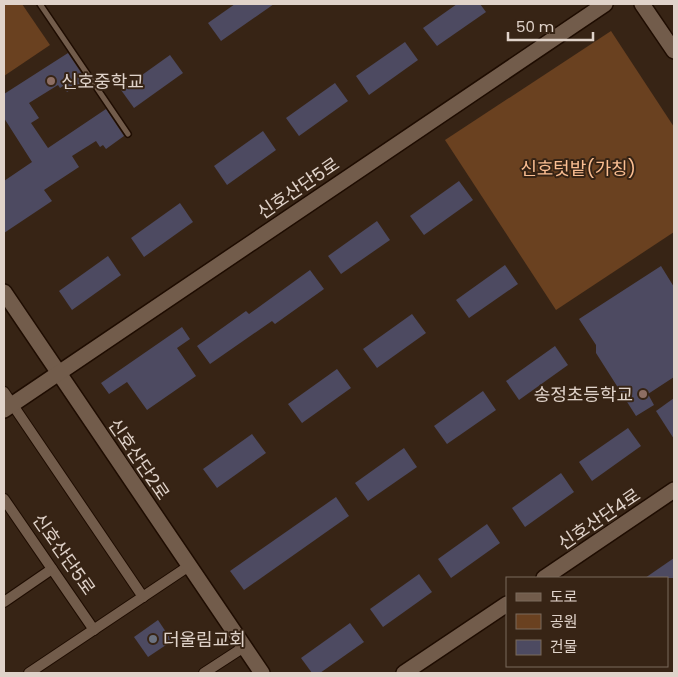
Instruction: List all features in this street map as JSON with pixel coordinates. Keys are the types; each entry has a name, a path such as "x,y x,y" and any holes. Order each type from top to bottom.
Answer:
{"main road":[{"name":"신호산단5로","path":"7,402 58,373 605,4"},
{"path":"642,4 674,51"},
{"name":"신호산단2로","path":"4,292 262,673"},
{"name":"신호산단4로","path":"545,577 674,490"},
{"path":"404,673 506,605"}],"street":[{"name":"신호산단5로","path":"7,402 143,597"},
{"name":"신호산단5로","path":"5,504 94,630"},
{"path":"29,673 189,566"},
{"path":"4,602 52,569"},
{"path":"204,673 244,647"}],"lane":[{"path":"40,4 128,134"}],"green space":[{"path":"4,4 22,4 50,45 4,76"},
{"name":"신호텃밭(가칭)","path":"611,31 674,127 674,232 556,310 445,140"}],"building":[{"path":"235,4 274,4 221,41 208,23"},
{"path":"457,4 480,4 486,12 437,46 423,28"},
{"path":"405,42 418,60 369,95 356,76"},
{"path":"68,53 86,80 67,92 63,86 60,88 58,85 29,103 39,118 31,123 48,148 106,109 124,136 106,149 103,145 100,147 96,141 72,156 79,167 44,190 52,201 4,233 4,181 32,162 4,118 4,94"},
{"path":"170,55 183,73 134,108 121,90"},
{"path":"335,83 348,101 299,136 286,118"},
{"path":"263,131 276,150 227,185 214,166"},
{"path":"459,181 473,200 424,235 410,216"},
{"path":"180,203 193,222 144,257 131,238"},
{"path":"377,221 390,240 341,274 328,256"},
{"path":"108,256 121,275 72,310 59,291"},
{"path":"505,265 518,284 469,318 456,300"},
{"name":"송정초등학교","path":"661,266 674,287 674,377 648,394 654,405 636,416 596,353 596,345 579,319"},
{"path":"310,270 324,289 275,324 272,321 210,364 197,346 246,311 249,314"},
{"path":"412,314 426,333 377,368 363,349"},
{"path":"182,327 190,339 177,348 196,376 147,410 127,382 109,394 101,383"},
{"path":"555,346 568,365 519,400 506,381"},
{"path":"337,369 351,388 302,423 288,404"},
{"path":"483,391 496,410 447,444 434,426"},
{"path":"674,398 674,439 656,411"},
{"path":"628,428 641,446 592,481 579,462"},
{"path":"252,434 266,453 217,488 203,469"},
{"path":"404,448 417,467 368,501 355,483"},
{"path":"561,473 574,492 525,527 512,508"},
{"path":"336,497 349,516 244,590 230,571"},
{"path":"487,524 500,543 451,578 438,559"},
{"path":"674,558 674,578 646,577"},
{"path":"419,574 432,592 383,627 370,609"},
{"name":"더울림교회","path":"158,620 172,641 148,657 134,637"},
{"path":"350,623 364,642 320,673 312,673 301,658"}],"place":[{"name":"신호중학교","path":"51,81"},
{"name":"송정초등학교","path":"643,394"},
{"name":"더울림교회","path":"153,639"}]}
